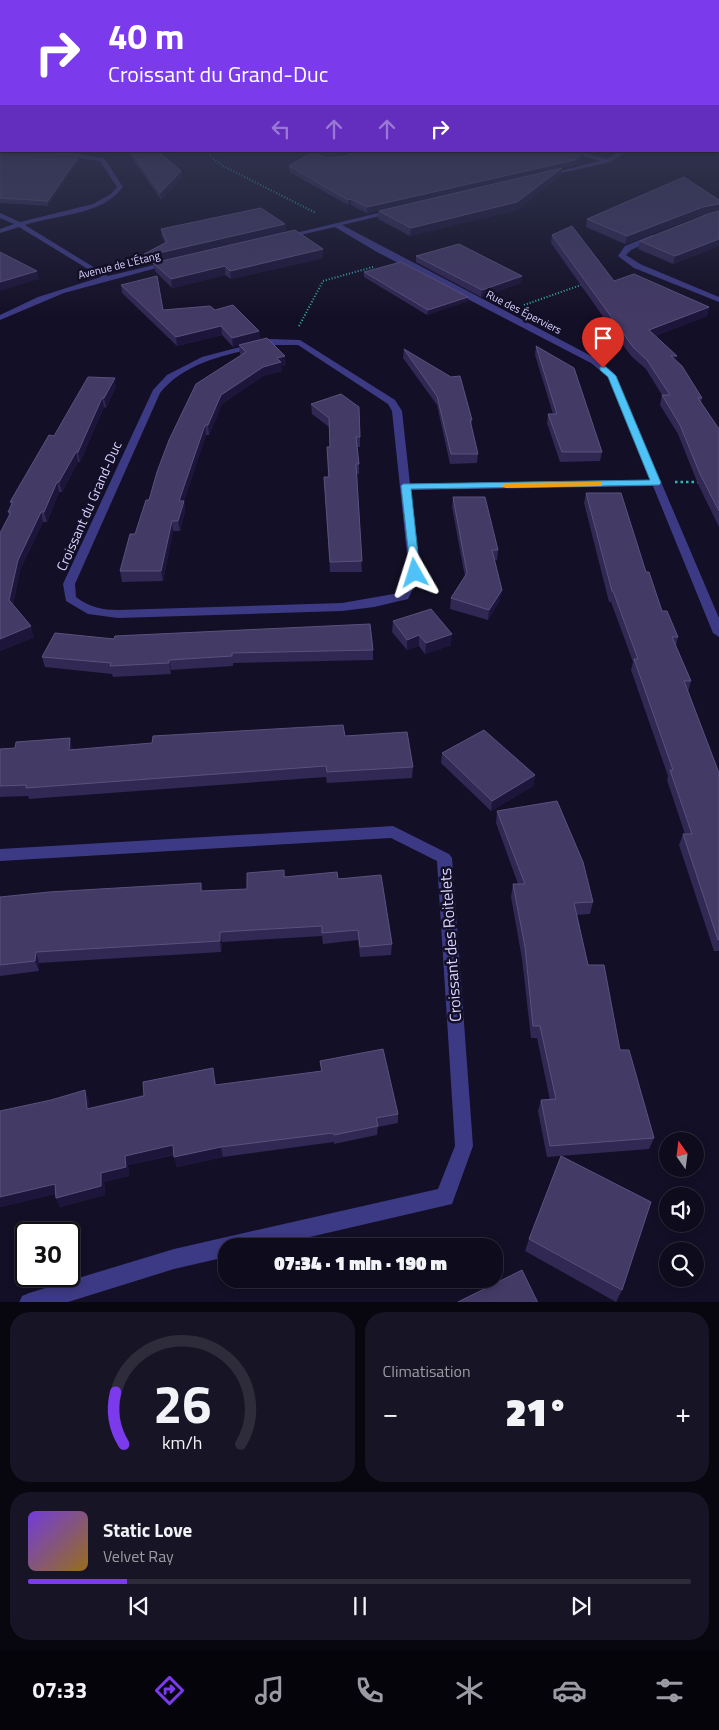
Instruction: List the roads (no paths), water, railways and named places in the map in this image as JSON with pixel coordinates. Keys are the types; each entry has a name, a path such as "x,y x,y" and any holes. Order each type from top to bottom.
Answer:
{"street":[{"path":"0,231 102,203 115,195"},
{"path":"278,238 402,210"},
{"path":"0,216 20,225 107,278"},
{"name":"Rue des Éperviers","path":"336,225 399,260 594,361 612,376 719,633"},
{"path":"662,235 628,248 622,256 637,266 719,300"},
{"name":"Avenue de L'Étang","path":"0,318 59,292 107,278 175,262"},
{"name":"Croissant du Grand-Duc","path":"270,342 300,343 392,402 396,411 406,486 415,573 404,596 374,603 342,606 118,614 98,614 80,607 70,598 69,584 156,392 170,377 192,365 225,353 270,342"},
{"path":"406,486 656,483"},
{"name":"Croissant des Roitelets","path":"0,855 393,832 444,858 464,1146 445,1197 263,1238"},
{"name":"Croissant des Roitelets","path":"29,1302 174,1259 218,1248"}]}
